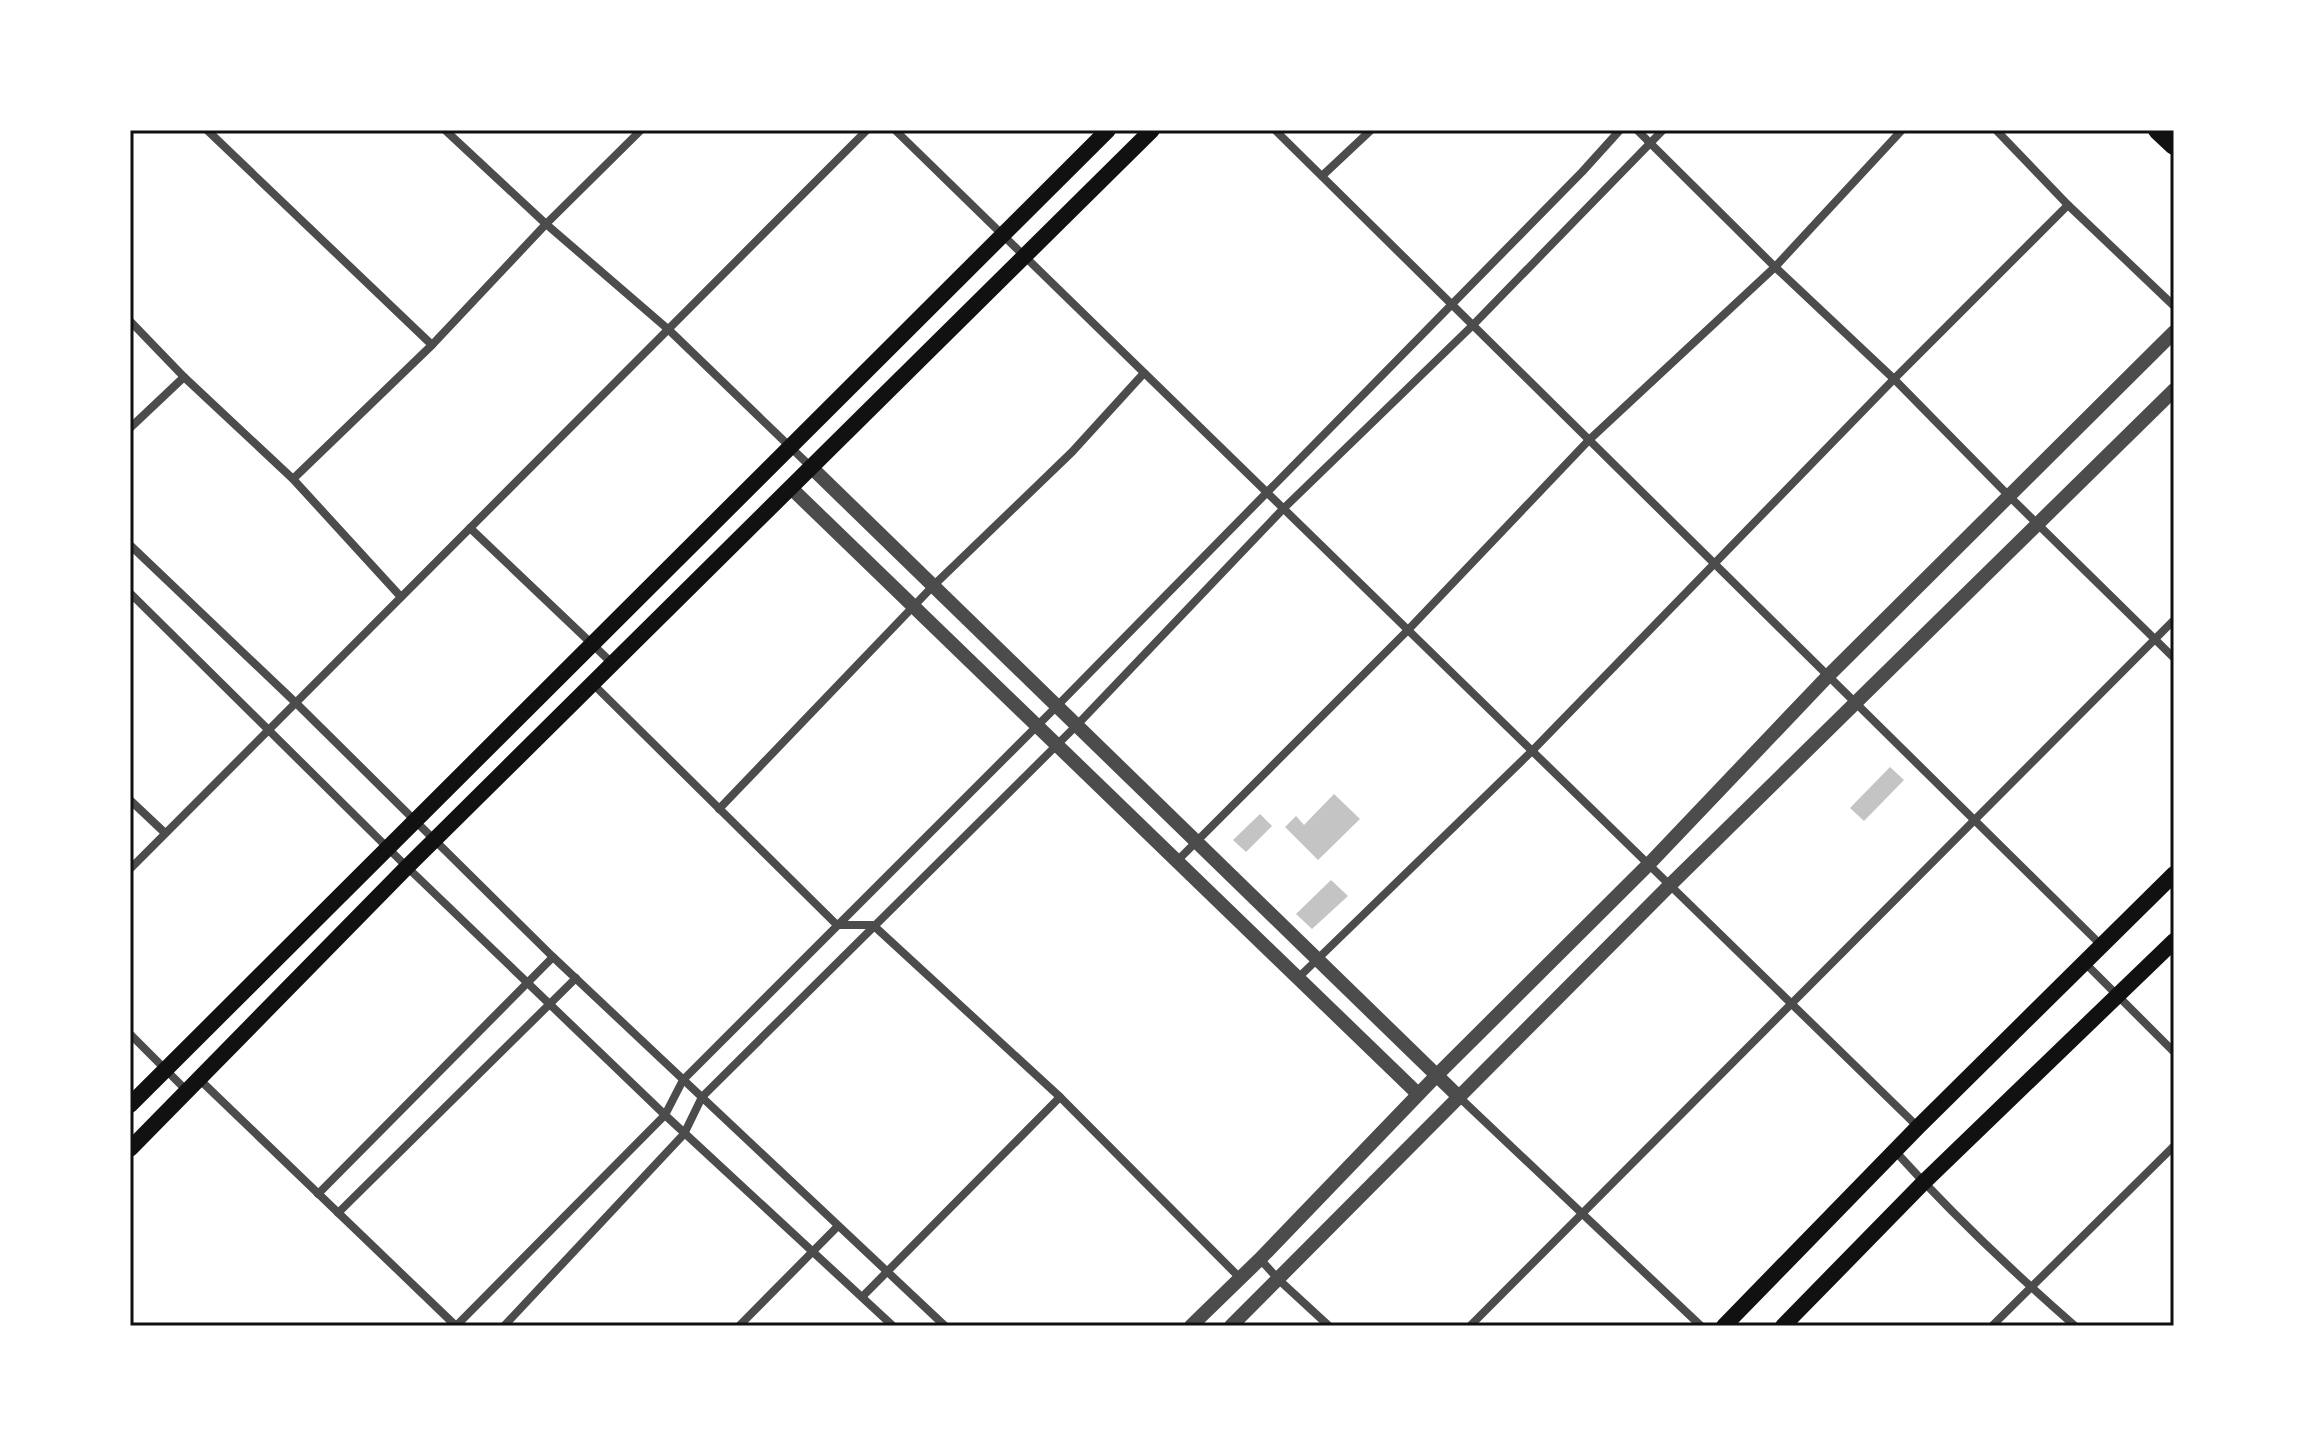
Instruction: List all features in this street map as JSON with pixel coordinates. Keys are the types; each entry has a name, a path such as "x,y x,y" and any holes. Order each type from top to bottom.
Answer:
{"highway":[{"path":"2158,130 2174,145"}],"main road":[{"path":"130,1105 1108,130"},
{"path":"130,1149 434,839 1152,130"},
{"path":"1724,1326 1918,1127 2174,874"},
{"path":"1783,1326 1923,1183 2174,941"}],"street":[{"path":"207,130 432,345"},
{"path":"445,130 546,224 669,330 1581,1215 1701,1326"},
{"path":"293,479 432,345 546,224 641,130"},
{"path":"130,869 867,130"},
{"path":"895,130 1918,1127"},
{"path":"1275,130 2101,945"},
{"path":"1322,176 1371,130"},
{"path":"130,1034 166,1070 193,1085 318,1194 456,1326 665,1115 683,1080 1057,706 1620,130"},
{"path":"1637,130 1894,379 2174,658"},
{"path":"504,1326 684,1134 702,1097 1077,725 1283,509 1473,325 1663,130"},
{"path":"1177,861 1408,630 1589,440 1775,267 1902,130"},
{"path":"1996,130 2068,205 2174,306"},
{"path":"1298,978 1532,751 2068,205"},
{"path":"130,321 184,377 293,479 401,597"},
{"path":"1191,1326 1649,864 1828,676 2174,332"},
{"path":"719,809 933,586 1072,452 1144,373"},
{"path":"130,428 184,377"},
{"path":"1231,1326 1670,885 2174,390"},
{"path":"791,488 1418,1094"},
{"path":"470,528 613,664"},
{"path":"130,545 296,703 553,957 945,1326"},
{"path":"130,593 407,867 684,1134 893,1326"},
{"path":"1470,1326 2174,620"},
{"path":"593,684 837,925 873,925 1060,1097 1239,1277"},
{"path":"130,800 165,833"},
{"path":"318,1194 553,957"},
{"path":"2085,963 2174,1052"},
{"path":"338,1213 576,978"},
{"path":"863,1296 1060,1097"},
{"path":"1992,1326 2174,1146"},
{"path":"1895,1151 1923,1183 2030,1287 2075,1326"},
{"path":"739,1326 837,1227"},
{"path":"1260,1259 1329,1326"}],"building":[{"path":"1890,767 1904,780 1864,821 1850,808"},
{"path":"1334,794 1360,819 1318,860 1285,827 1296,816 1304,825"},
{"path":"1260,814 1272,826 1246,852 1233,840"},
{"path":"1331,880 1348,896 1312,929 1296,914"}]}
